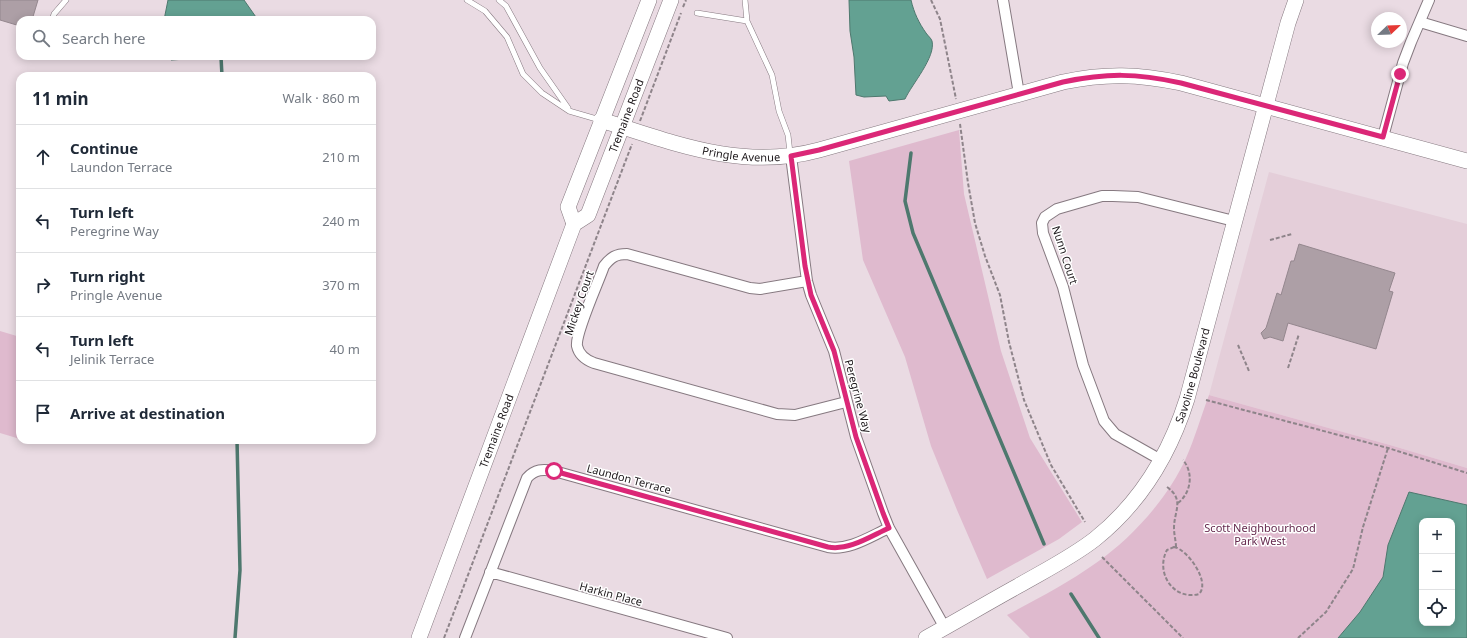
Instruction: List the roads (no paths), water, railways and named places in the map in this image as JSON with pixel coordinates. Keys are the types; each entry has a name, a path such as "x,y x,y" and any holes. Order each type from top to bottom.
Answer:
{"street":[{"name":"Tremaine Road","path":"574,224 568,207 649,0"},
{"name":"Tremaine Road","path":"420,638 574,224 588,215 671,0"},
{"path":"1003,0 1019,94"},
{"name":"Savoline Boulevard","path":"926,638 1064,560 1095,539 1133,502 1161,460 1175,431 1187,399 1288,23 1296,0"},
{"path":"1383,137 1403,63 1429,0"},
{"path":"1420,22 1467,36"},
{"name":"Pringle Avenue","path":"601,120 698,149 725,155 753,158 791,156 814,152 1063,82 1103,75 1135,75 1148,76 1181,83 1467,161"},
{"name":"Peregrine Way","path":"791,156 807,281 811,295 834,351 856,437 889,528 944,628"},
{"name":"Nunn Court","path":"1161,460 1115,434 1104,421 1083,365 1063,287 1043,233 1042,224 1045,217 1056,209 1102,196 1138,197 1234,221"},
{"name":"Mickey Court","path":"807,281 760,289 750,288 632,255 618,254 609,260 604,266 579,331 577,346 582,356 594,364 777,414 795,415 846,402"},
{"name":"Laundon Terrace","path":"465,638 527,478 531,474 542,469 554,471 828,547 841,548 889,528"},
{"name":"Harkin Place","path":"490,572 727,638"}],"lane":[{"path":"53,16 66,0"},
{"path":"467,0 485,11 507,37 523,74 542,93 569,111 601,120"},
{"path":"499,0 506,6 540,68 569,111"},
{"path":"745,0 747,21 772,76 779,111 788,135 791,156"},
{"path":"697,13 747,21"}],"waterway":[{"path":"221,60 222,72"},
{"path":"911,153 905,201 913,233 1044,544"},
{"path":"235,638 240,570 237,444"},
{"path":"1071,594 1099,638"}],"park label":[{"name":"Scott Neighbourhood Park West","path":"1260,534"}]}
